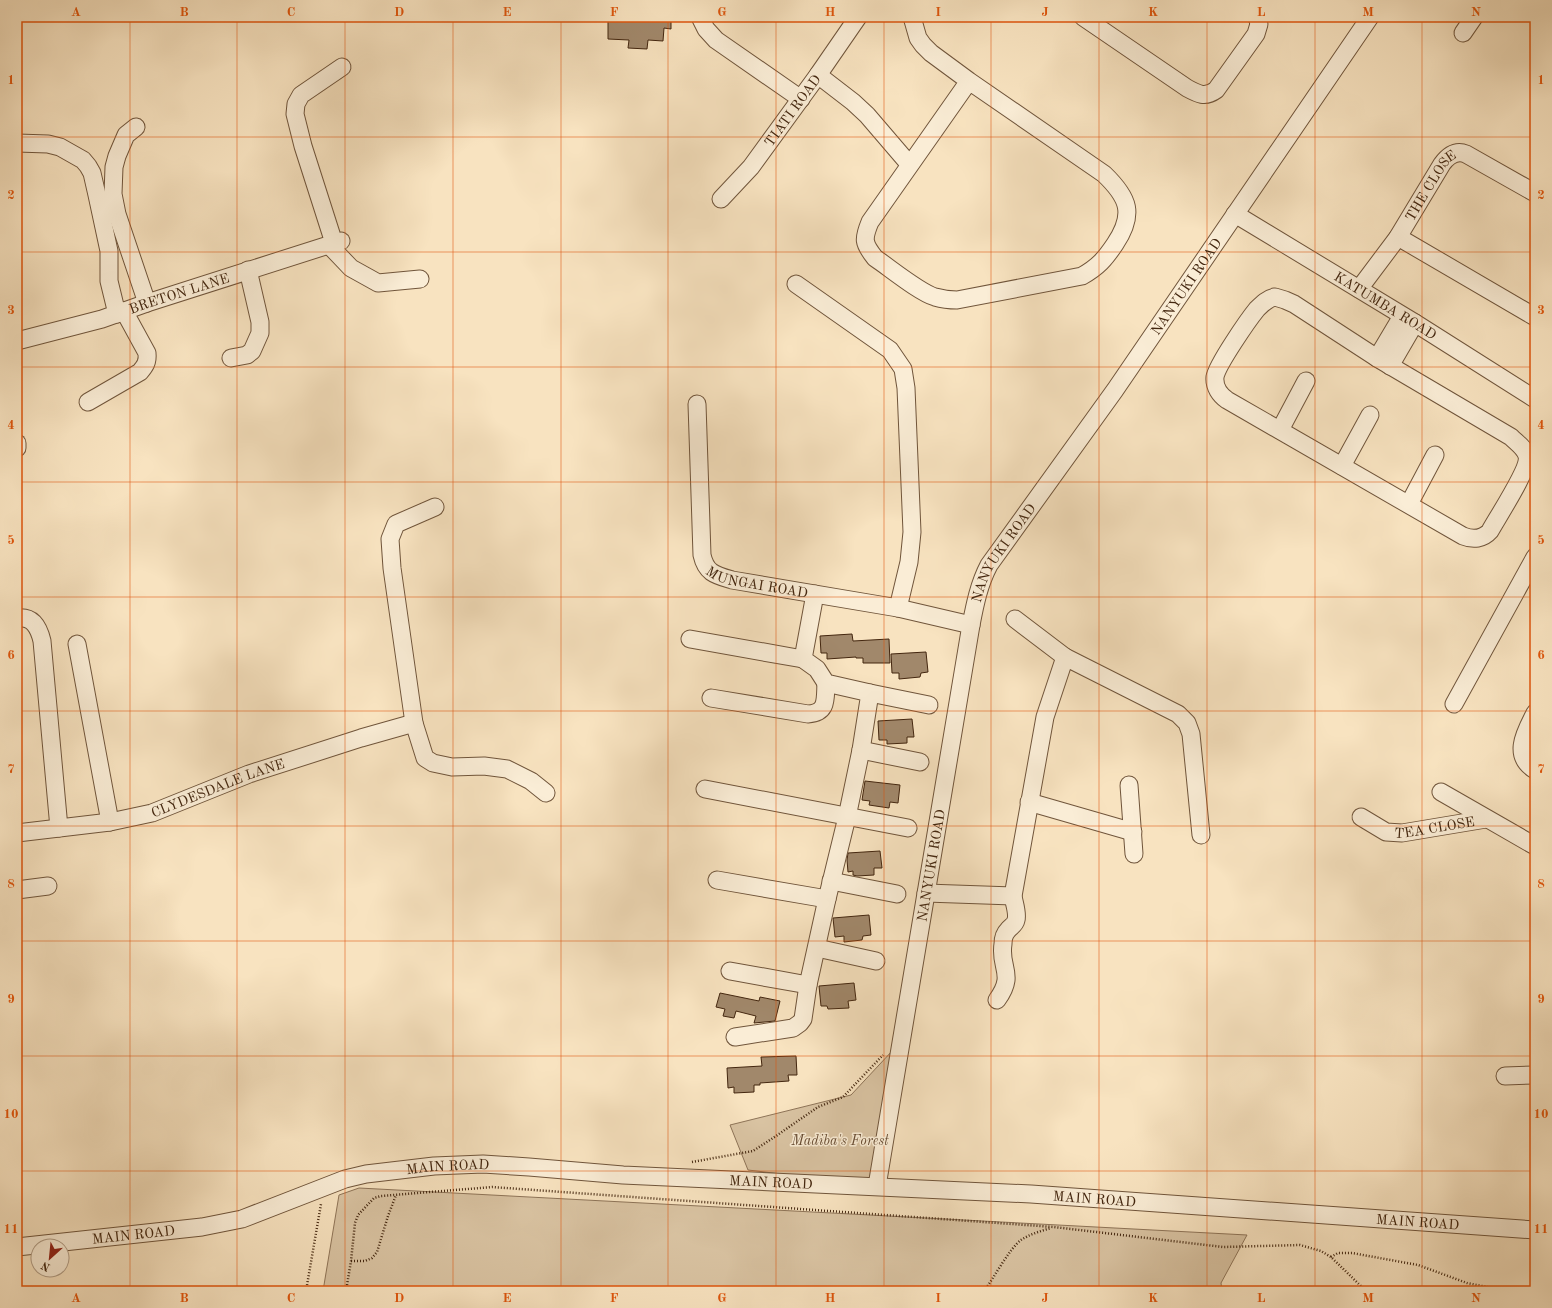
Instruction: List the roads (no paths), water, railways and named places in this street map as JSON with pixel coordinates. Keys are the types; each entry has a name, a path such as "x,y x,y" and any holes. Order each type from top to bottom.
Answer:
{"street":[{"path":"700,17 706,29 716,40 800,99"},
{"name":"TIATI ROAD","path":"720,199 751,167 858,17"},
{"path":"912,17 918,38 923,45 969,81 1104,174 1119,188 1125,203 1127,217 1123,231 1105,259 1095,269 1082,276 957,300 933,297 875,258 865,243 865,235 870,222 909,164 969,81"},
{"path":"1083,17 1187,88 1200,95 1211,94 1216,90 1254,38 1258,28 1257,17"},
{"name":"NANYUKI ROAD","path":"877,1186 971,625 978,591 989,565 1115,390 1370,17"},
{"path":"1463,33 1474,17"},
{"path":"342,67 301,95 296,104 295,114 335,243 351,268 378,283 420,279"},
{"path":"818,75 853,102 867,115 909,164"},
{"path":"136,128 126,135 117,156 114,167 113,194 117,214 147,303"},
{"path":"17,143 48,144 60,147 83,160 88,166 92,174 109,251 108,281 120,312 147,353 148,359 140,372 88,402"},
{"name":"THE CLOSE","path":"1359,290 1398,237 1442,164 1448,157 1461,152 1472,156 1535,193"},
{"name":"KATUMBA ROAD","path":"1235,214 1535,399"},
{"name":"THE CLOSE","path":"1398,237 1535,317"},
{"name":"BRETON LANE","path":"17,341 120,312 335,243"},
{"path":"231,358 247,355 252,351 260,333 260,322 248,270"},
{"path":"796,284 890,350 903,369 906,388 912,532 909,562 898,608"},
{"path":"1275,297 1294,304 1384,362 1511,437 1523,448 1528,458 1524,472 1490,531 1486,535 1468,538 1223,396 1218,391 1215,382 1217,370 1258,309 1267,300 1275,297"},
{"path":"1384,362 1408,320"},
{"path":"1280,430 1306,381"},
{"name":"MUNGAI ROAD","path":"697,404 702,555 707,569 713,574 732,580 898,608 971,625"},
{"path":"1342,466 1370,415"},
{"path":"17,443 17,448"},
{"path":"1409,504 1435,455"},
{"path":"435,507 396,524 390,539 392,568 414,723 425,758 433,763 452,767 484,766 507,769 531,781 546,793"},
{"path":"1454,704 1535,557"},
{"path":"803,659 815,594"},
{"path":"17,618 23,617 35,623 40,630 59,828"},
{"path":"1015,619 1065,657 1178,714 1187,722 1191,734 1200,835"},
{"path":"690,640 803,659 813,665 820,672 826,683 824,704 822,709 820,712 808,714 711,698"},
{"path":"77,644 110,822"},
{"path":"997,1000 1005,986 1006,977 1002,953 1003,941 1006,933 1016,920 1013,896 1045,717 1065,657"},
{"path":"826,683 929,705"},
{"path":"735,1037 797,1026 803,1018 808,986 831,881 848,817 870,693"},
{"path":"1535,712 1523,737 1521,745 1522,752 1527,763 1535,770"},
{"name":"CLYDESDALE LANE","path":"17,833 110,822 152,813 249,774 361,738 414,723"},
{"path":"861,750 920,762"},
{"path":"1129,785 1134,854"},
{"path":"705,790 908,828"},
{"path":"1441,792 1535,846"},
{"path":"1029,802 1133,832"},
{"name":"TEA CLOSE","path":"1361,817 1386,832 1402,833 1486,819"},
{"path":"717,880 827,899"},
{"path":"831,881 897,894"},
{"path":"17,890 48,886"},
{"path":"926,893 1013,896"},
{"path":"817,948 876,961"},
{"path":"730,971 808,986"},
{"path":"1505,1076 1535,1075"},
{"name":"MAIN ROAD","path":"17,1247 202,1227 242,1219 345,1179 366,1174 434,1166 483,1164 623,1175 1062,1196 1535,1230"}],"park label":[{"name":"Madiba's Forest","path":"840,1140"}]}
